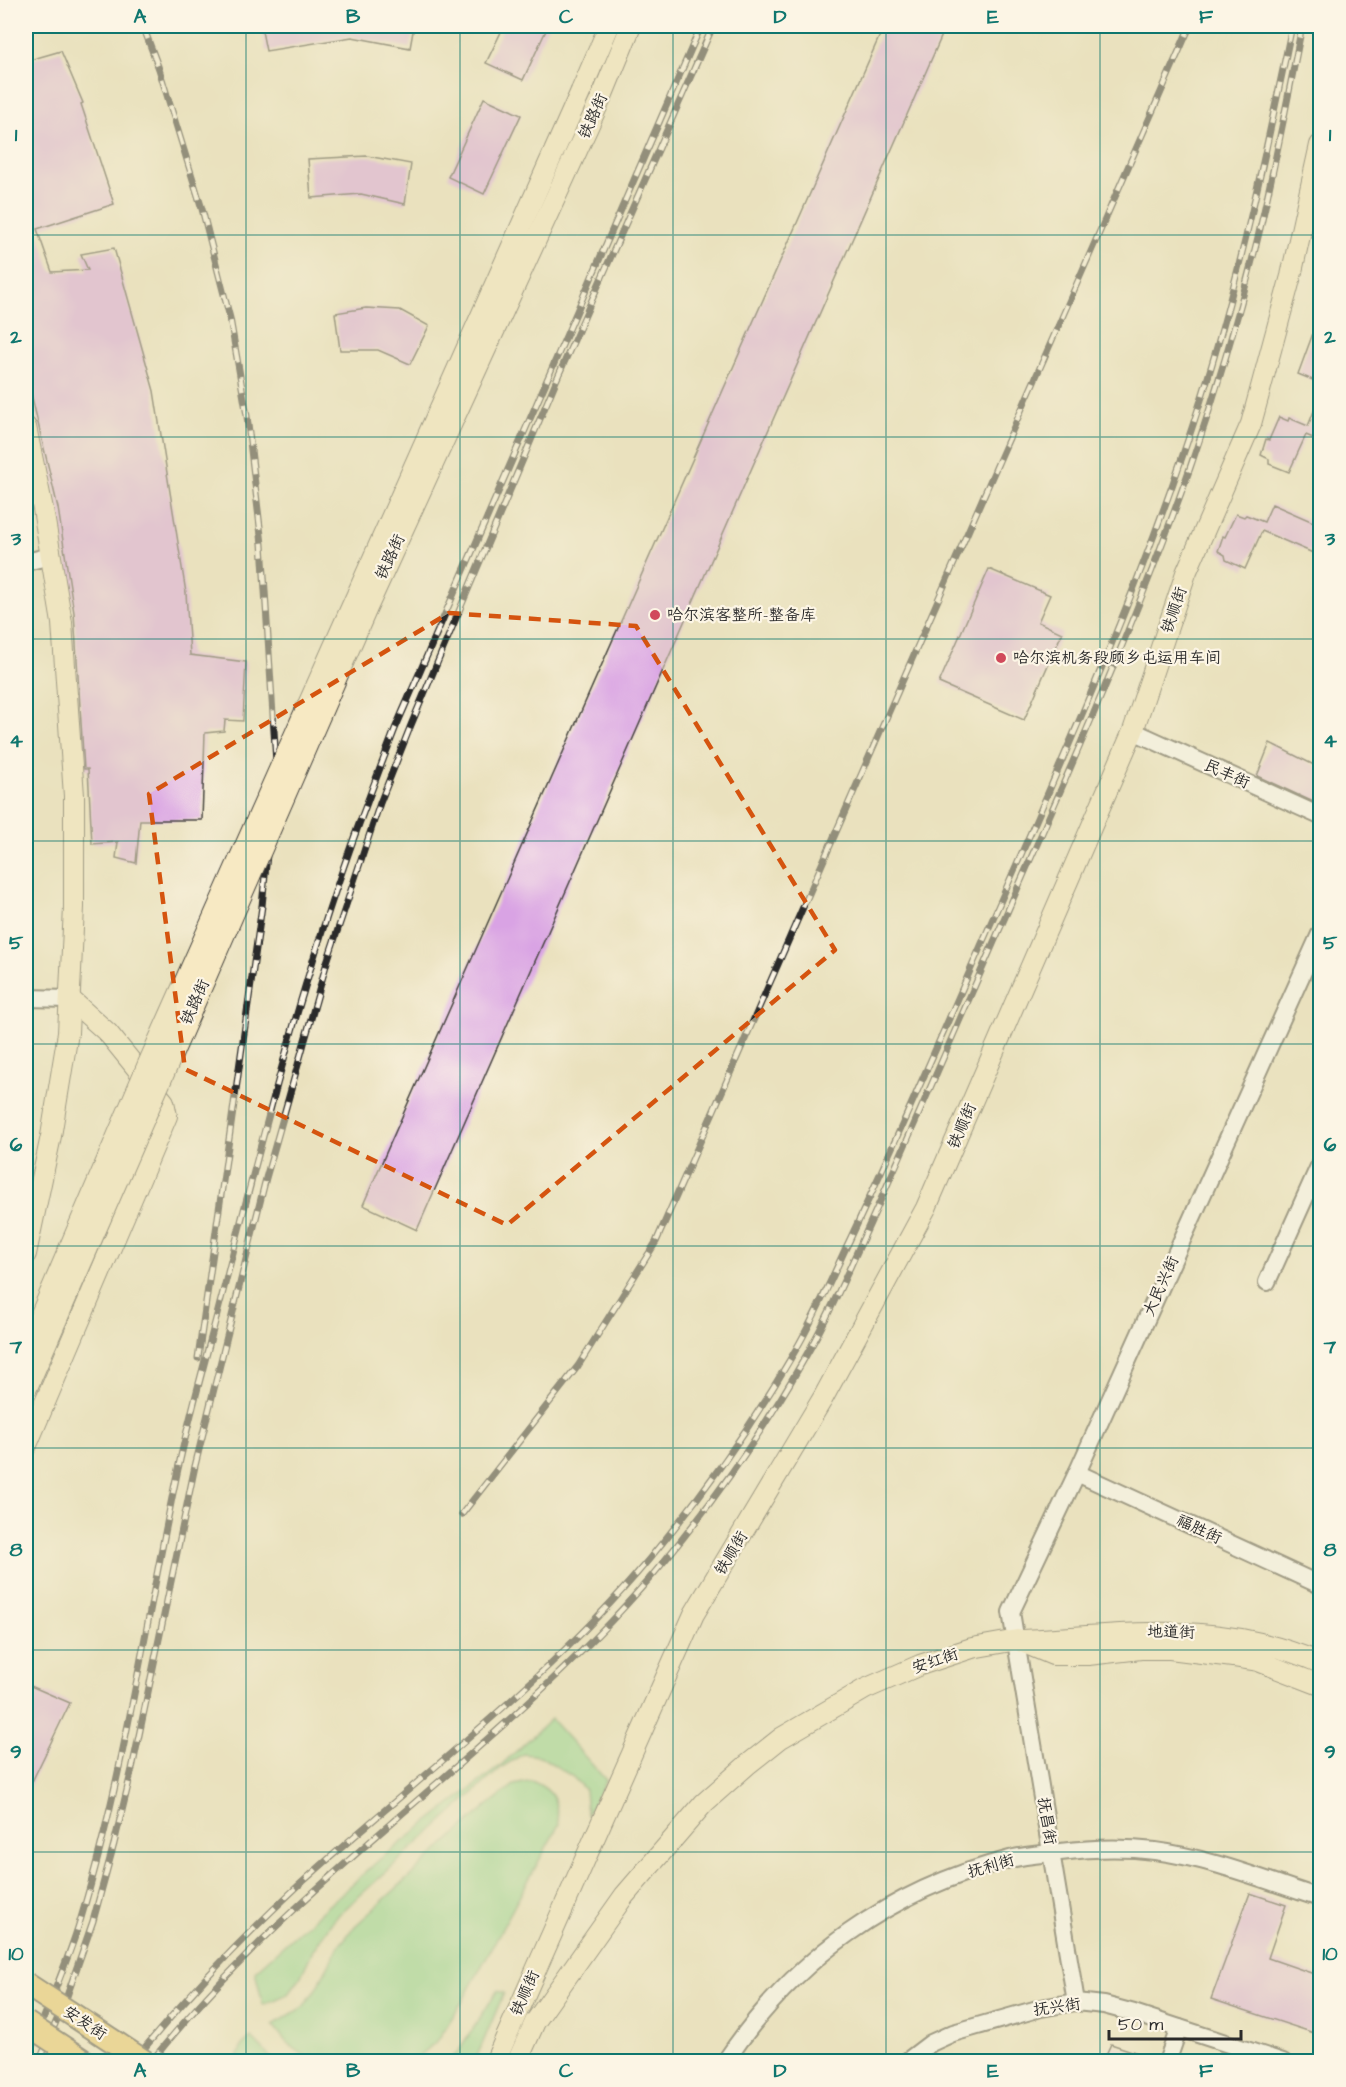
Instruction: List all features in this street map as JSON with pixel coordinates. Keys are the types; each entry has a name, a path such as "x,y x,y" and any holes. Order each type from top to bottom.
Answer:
{"highway":[{"name":"安发街","path":"26,1984 146,2061"},
{"name":"安发街","path":"26,2023 85,2061"}],"main road":[{"name":"铁路街","path":"26,1349 148,1064 609,26"},
{"name":"铁路街","path":"26,1390 372,597 603,94 631,26"},
{"name":"铁顺街","path":"495,2061 694,1614 823,1398 926,1208 1133,731 1186,573 1251,424 1291,276 1320,145"},
{"path":"26,427 44,509 62,623 74,796 74,907 68,1033 51,1136 26,1254"},
{"path":"26,1447 167,1116 164,1102 108,1033 70,999"},
{"name":"地道街","path":"1017,1640 1157,1631 1200,1633 1248,1640 1318,1657"},
{"path":"1017,1640 1053,1655 1170,1649 1258,1661 1320,1684"},
{"name":"安红街","path":"624,1896 704,1803 781,1738 865,1689 920,1665 972,1648 1017,1640"},
{"name":"铁顺街","path":"517,2061 536,2022 624,1896"}],"street":[{"path":"26,562 51,556"},
{"name":"民丰街","path":"1133,731 1320,816"},
{"name":"大民兴街","path":"1017,1640 1011,1612 1077,1473 1320,934"},
{"path":"26,998 70,999"},
{"path":"1267,1282 1320,1164"},
{"name":"福胜街","path":"1077,1473 1320,1585"},
{"name":"抚昌街","path":"1017,1640 1076,2002"},
{"name":"抚利街","path":"725,2061 766,2007 813,1960 848,1932 905,1897 937,1883 1012,1858 1120,1848 1156,1851 1191,1857 1320,1898"},
{"name":"抚兴街","path":"906,2061 931,2043 953,2033 1032,2010 1076,2002 1104,2005 1134,2013 1283,2061"},
{"path":"1167,2061 1179,2028"}],"highlighted area":[{"path":"449,613 636,626 835,950 507,1225 185,1069 149,794"}],"green space":[{"path":"551,1719 606,1780 587,1815 585,1790 573,1777 540,1756 523,1754 502,1767 334,1919 313,1950 300,1978 288,1994 263,2005 255,1971 379,1860 500,1766"},
{"path":"532,1781 546,1789 553,1797 559,1824 462,2002 438,2040 416,2059 409,2062 312,2061 287,2043 273,2025 303,2007 314,1992 339,1946 355,1926 487,1806 514,1785"},
{"path":"497,1991 504,1993 475,2061 448,2061 459,2051"},
{"path":"251,2037 275,2061 236,2061 242,2045"}],"building":[{"path":"261,26 414,26 410,48 352,37 266,51"},
{"path":"504,26 548,26 523,80 486,63"},
{"name":"哈尔滨客整所-整备库","path":"884,26 946,26 417,1230 363,1205"},
{"path":"61,51 83,103 81,104 114,204 37,229 52,272 88,270 81,254 114,248 154,391 186,593 190,655 246,662 243,721 225,720 224,731 205,733 202,820 140,820 136,863 116,858 118,842 92,844 88,769 84,769 74,613 58,508 26,372 26,61"},
{"path":"484,98 521,115 484,194 448,177"},
{"path":"367,156 411,164 405,204 361,194 311,198 308,159"},
{"path":"366,308 400,310 429,326 410,364 378,350 340,350 335,313"},
{"path":"1320,317 1320,383 1298,374"},
{"path":"1320,396 1320,441 1306,435 1289,472 1269,464 1269,459 1261,455 1266,439 1269,440 1279,417 1288,421 1289,418 1308,426"},
{"path":"1272,504 1320,525 1320,556 1262,531 1245,569 1226,560 1225,555 1218,551 1223,536 1225,537 1236,514 1264,522"},
{"name":"哈尔滨机务段顾乡屯运用车间","path":"989,569 1050,595 1038,622 1062,633 1024,720 939,683"},
{"path":"1270,743 1320,768 1320,805 1257,776"},
{"path":"26,1684 70,1703 26,1794"},
{"path":"1250,1893 1286,1905 1268,1958 1320,1976 1320,2035 1211,1999"},
{"path":"1111,2044 1156,2059 1156,2061 1103,2061"}],"railway":[{"path":"143,26 159,69 202,209 230,318 247,416 262,544 276,762 262,906 198,1358"},
{"path":"26,2061 69,1954 96,1863 123,1751 166,1525 189,1422 283,1062 315,953 356,831 395,729 701,26"},
{"path":"39,2062 67,1996 93,1921 114,1844 132,1769 195,1466 266,1178 327,962 380,803 411,725 556,381 713,26"},
{"path":"462,1514 578,1366 656,1242 1190,26"},
{"path":"133,2062 192,1993 276,1907 524,1688 610,1603 650,1558 708,1484 745,1432 795,1351 826,1291 921,1083 1091,693 1149,548 1201,400 1228,307 1262,167 1292,26"},
{"path":"151,2062 210,1993 273,1929 475,1750 606,1626 666,1559 703,1512 756,1438 803,1361 841,1288 915,1122 1084,736 1165,536 1209,411 1243,295 1270,184 1302,26"}],"place":[{"name":"哈尔滨客整所-整备库","path":"655,615"},
{"name":"哈尔滨机务段顾乡屯运用车间","path":"1001,658"}]}
